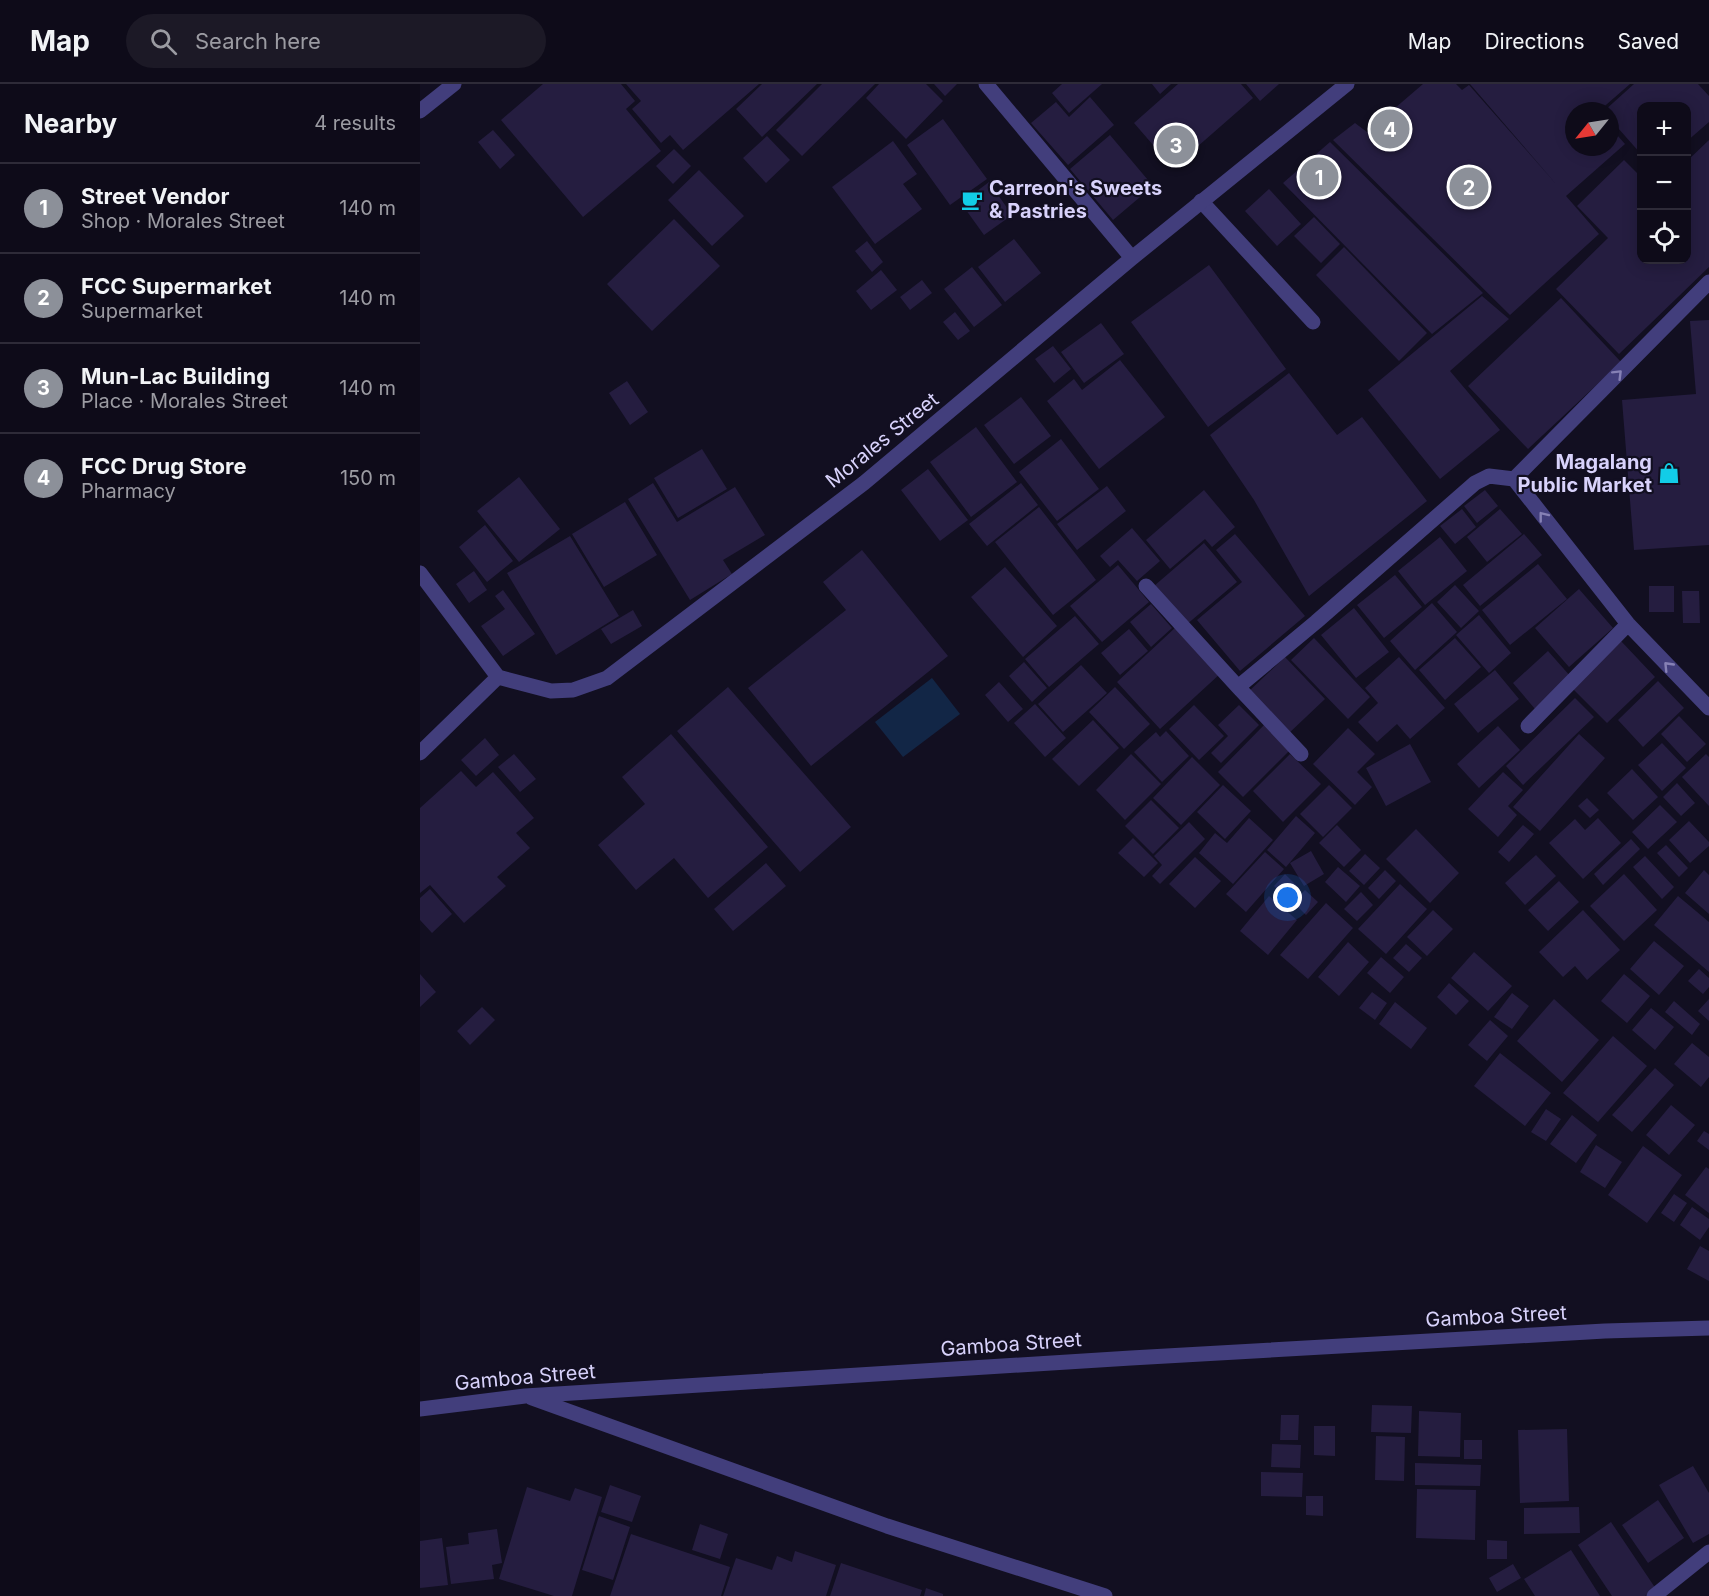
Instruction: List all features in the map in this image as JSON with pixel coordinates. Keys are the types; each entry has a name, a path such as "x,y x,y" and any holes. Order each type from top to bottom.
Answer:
{"street":[{"path":"420,111 454,84"},
{"path":"986,84 1132,258"},
{"name":"Morales Street","path":"498,677 551,691 573,690 607,678 864,483 1132,258 1347,84"},
{"path":"1201,201 1313,322"},
{"path":"1514,479 1709,282"},
{"path":"1238,687 1475,483 1489,476 1514,479 1628,624 1709,708"},
{"path":"420,573 498,677 420,753"},
{"path":"1146,586 1301,754"},
{"path":"1528,726 1628,624"},
{"name":"Gamboa Street","path":"420,1409 525,1396 1131,1358 1605,1331 1709,1328"},
{"path":"525,1396 887,1526 1105,1596"},
{"path":"1654,1596 1709,1552"}],"water":[{"path":"932,678 960,714 903,757 875,722"}],"building":[{"path":"543,84 621,84 635,101 626,109 661,151 583,217 501,120"},
{"path":"626,84 759,84 683,150 670,135 661,143 632,109 641,101"},
{"path":"762,84 817,84 762,137 736,109"},
{"path":"822,84 875,84 802,156 776,130"},
{"path":"879,84 926,84 943,101 906,139 866,98"},
{"path":"934,84 957,84 945,96"},
{"path":"1062,84 1102,84 1069,113 1052,93"},
{"path":"1152,84 1171,84 1160,94"},
{"path":"1178,84 1241,84 1253,98 1173,168 1134,123"},
{"path":"1246,84 1279,84 1260,101"},
{"path":"1423,84 1456,84 1462,90 1469,85 1556,184 1470,84 1630,84 1609,102 1565,102 1565,156 1611,156 1566,196 1599,234 1510,315 1333,140 1355,123 1367,132"},
{"path":"1634,84 1698,84 1709,96 1709,122 1691,138 1691,102 1637,102 1637,149 1619,129 1619,102 1614,102"},
{"path":"1090,97 1114,125 1068,165 1031,123 1056,102 1069,117"},
{"path":"943,119 987,179 950,205 907,145"},
{"path":"493,130 515,155 500,169 478,142"},
{"path":"1110,135 1153,186 1113,220 1070,169"},
{"path":"767,136 790,160 766,183 743,158"},
{"path":"1619,137 1625,144 1619,149"},
{"path":"1709,140 1709,267 1619,354 1556,289 1608,238 1577,206 1624,160 1637,173 1637,264 1691,264 1691,157"},
{"path":"893,141 917,174 903,184 922,209 875,244 832,187"},
{"path":"1330,142 1483,293 1432,334 1283,183"},
{"path":"674,149 691,166 673,184 656,166"},
{"path":"699,170 744,216 712,246 668,200"},
{"path":"989,182 1012,215 984,235 961,203"},
{"path":"1269,189 1301,224 1277,246 1245,211"},
{"path":"1314,217 1340,244 1321,263 1294,236"},
{"path":"674,219 720,266 652,331 607,284"},
{"path":"1014,239 1041,273 1005,302 978,267"},
{"path":"867,241 883,262 872,272 855,251"},
{"path":"1344,247 1427,333 1399,361 1316,275"},
{"path":"1209,265 1286,369 1208,427 1131,322"},
{"path":"972,267 1002,305 974,327 944,289"},
{"path":"881,270 897,290 871,310 856,291"},
{"path":"922,280 932,293 910,310 900,297"},
{"path":"1482,296 1509,319 1450,371 1500,430 1440,479 1368,390"},
{"path":"1561,298 1621,362 1528,449 1468,386"},
{"path":"955,312 970,331 958,340 943,322"},
{"name":"Magalang Public Market","path":"1709,320 1709,545 1634,550 1622,400 1696,394 1690,321"},
{"path":"1101,323 1124,354 1084,383 1061,352"},
{"path":"1053,346 1071,369 1054,383 1035,359"},
{"path":"1120,360 1165,417 1099,469 1047,401 1074,379 1082,390"},
{"path":"1289,373 1337,435 1362,417 1427,501 1309,596 1254,500 1210,435"},
{"path":"627,381 648,412 630,425 609,393"},
{"path":"1021,397 1051,436 1014,464 984,425"},
{"path":"976,427 1017,482 971,517 930,462"},
{"path":"1061,439 1099,489 1057,521 1019,472"},
{"path":"702,449 727,489 678,518 654,478"},
{"path":"928,469 968,520 940,541 901,490"},
{"path":"519,477 560,529 519,562 477,511"},
{"path":"653,483 677,522 735,487 765,535 723,560 732,574 690,600 628,499"},
{"path":"1021,483 1038,505 987,546 969,524"},
{"path":"1107,486 1126,511 1077,550 1057,524"},
{"path":"1204,490 1235,527 1212,547 1205,539 1170,569 1146,540"},
{"path":"1485,490 1498,506 1477,523 1464,506"},
{"path":"625,502 657,555 604,587 572,534"},
{"path":"1039,507 1096,580 1053,615 995,542"},
{"path":"1462,509 1476,527 1455,544 1440,526"},
{"path":"1500,509 1522,534 1487,562 1467,537"},
{"path":"485,525 513,561 487,582 459,547"},
{"path":"1132,528 1160,561 1137,581 1118,560 1110,567 1100,556"},
{"path":"1235,534 1305,616 1240,671 1197,620 1242,582 1216,550"},
{"path":"1524,534 1542,555 1480,606 1463,585"},
{"path":"570,536 619,616 556,655 507,573"},
{"path":"1440,537 1467,571 1425,605 1398,571"},
{"path":"1204,543 1237,582 1186,625 1154,586"},
{"path":"862,550 948,656 811,766 748,688 846,610 823,582"},
{"path":"1538,564 1567,599 1510,645 1482,610"},
{"path":"1118,565 1149,602 1102,642 1070,606"},
{"path":"1005,567 1057,626 1023,657 971,597"},
{"path":"474,571 487,590 469,603 456,584"},
{"path":"1395,575 1422,607 1384,638 1357,605"},
{"path":"1455,585 1479,611 1461,628 1437,602"},
{"path":"1649,586 1674,586 1674,612 1649,612"},
{"path":"1579,589 1613,628 1569,667 1535,628"},
{"path":"503,590 535,634 503,656 481,626 505,609 495,596"},
{"path":"1682,591 1699,591 1700,623 1683,623"},
{"path":"1432,603 1457,632 1415,670 1390,641"},
{"path":"1151,604 1172,628 1151,647 1130,622"},
{"path":"1354,608 1389,652 1356,678 1321,635"},
{"path":"633,610 642,626 611,644 601,629"},
{"path":"1479,615 1511,653 1489,673 1456,635"},
{"path":"1075,616 1099,644 1049,687 1025,659"},
{"path":"1177,626 1221,673 1160,729 1117,682"},
{"path":"1129,629 1148,651 1120,675 1101,653"},
{"path":"1314,638 1370,697 1348,719 1291,660"},
{"path":"1455,638 1481,667 1445,700 1419,670"},
{"path":"1621,641 1655,677 1607,723 1572,688"},
{"path":"1548,651 1571,677 1535,709 1513,683"},
{"path":"1285,657 1325,699 1287,735 1247,693"},
{"path":"1399,657 1445,708 1410,739 1397,724 1377,742 1358,722 1378,703 1365,688"},
{"path":"1024,662 1047,688 1032,702 1009,676"},
{"path":"1081,665 1107,693 1063,732 1038,704"},
{"path":"1495,670 1519,699 1478,733 1454,704"},
{"path":"1658,681 1684,708 1643,747 1618,720"},
{"path":"999,682 1023,709 1008,722 985,695"},
{"path":"728,687 851,827 800,872 677,731"},
{"path":"1115,687 1150,724 1124,749 1089,712"},
{"path":"1575,698 1594,717 1523,785 1506,766"},
{"path":"1035,704 1066,738 1045,757 1014,723"},
{"path":"1194,705 1224,736 1199,760 1169,729"},
{"path":"1239,705 1259,725 1221,763 1211,753 1228,736 1218,725"},
{"path":"1679,716 1706,744 1687,762 1661,734"},
{"path":"1093,720 1119,748 1079,786 1052,759"},
{"path":"1265,724 1291,749 1243,797 1218,772"},
{"path":"1498,726 1520,750 1479,788 1457,764"},
{"path":"1348,728 1375,754 1357,772 1372,787 1355,805 1313,764"},
{"path":"1166,731 1189,756 1162,782 1134,752 1156,732 1160,737"},
{"path":"671,734 768,847 708,898 674,858 636,890 598,845 645,804 622,777"},
{"path":"1579,734 1605,758 1540,831 1513,807"},
{"path":"485,738 499,755 476,776 461,760"},
{"path":"1662,743 1686,768 1662,791 1638,765"},
{"path":"1410,744 1431,782 1386,806 1366,768"},
{"path":"514,754 536,779 520,792 498,767"},
{"path":"1131,754 1161,784 1125,820 1096,790"},
{"path":"1290,754 1321,784 1283,822 1253,791"},
{"path":"1706,754 1709,757 1709,806 1682,777"},
{"path":"1192,757 1220,785 1181,825 1153,798"},
{"path":"1632,769 1658,797 1633,820 1607,793"},
{"path":"461,771 476,787 493,772 534,818 516,833 530,848 497,877 506,886 464,923 430,885 420,893 420,808"},
{"path":"1503,772 1523,790 1508,806 1517,815 1498,837 1468,809"},
{"path":"1677,783 1695,803 1681,816 1663,797"},
{"path":"1223,785 1251,811 1225,839 1197,812"},
{"path":"1329,785 1352,808 1323,837 1300,814"},
{"path":"1587,798 1599,810 1590,818 1578,806"},
{"path":"1151,800 1179,828 1153,854 1125,826"},
{"path":"1660,805 1677,822 1648,849 1632,832"},
{"path":"1296,816 1315,833 1286,867 1267,850"},
{"path":"1249,818 1273,840 1233,884 1199,853 1215,833 1227,843"},
{"path":"1598,818 1621,843 1583,879 1549,843 1575,819 1585,830"},
{"path":"1689,821 1709,842 1709,846 1690,863 1669,840"},
{"path":"1189,822 1205,839 1160,884 1152,876 1162,865 1154,856"},
{"path":"1337,825 1361,850 1344,867 1319,843"},
{"path":"1523,825 1534,834 1509,862 1498,852"},
{"path":"1416,829 1459,873 1430,903 1386,859"},
{"path":"1133,838 1158,863 1144,877 1118,853"},
{"path":"1631,839 1640,849 1603,885 1594,874"},
{"path":"1666,845 1688,868 1679,877 1657,853"},
{"path":"1311,851 1324,874 1304,886 1290,863"},
{"path":"1265,852 1284,869 1246,912 1226,894"},
{"path":"1365,854 1380,868 1364,885 1349,871"},
{"path":"1536,855 1556,876 1525,905 1505,883"},
{"path":"1645,856 1674,887 1662,899 1633,867"},
{"path":"1195,857 1221,881 1195,908 1169,884"},
{"path":"766,863 786,886 733,931 714,909"},
{"path":"1338,867 1360,886 1346,902 1325,882"},
{"path":"1385,870 1396,881 1379,899 1368,888"},
{"path":"1704,870 1709,875 1709,914 1685,893"},
{"path":"1285,874 1299,888 1287,899 1274,886"},
{"path":"1624,874 1657,910 1624,941 1590,906"},
{"path":"1559,881 1579,902 1548,931 1528,910"},
{"path":"1400,884 1427,909 1386,954 1358,929"},
{"path":"430,889 452,914 432,933 420,920 420,898"},
{"path":"1305,890 1318,902 1306,915 1293,902"},
{"path":"1361,892 1373,905 1357,921 1344,909"},
{"path":"1269,896 1297,920 1268,955 1240,931"},
{"path":"1678,896 1709,922 1709,972 1654,925"},
{"path":"1326,903 1353,928 1308,979 1280,955"},
{"path":"1433,910 1453,929 1427,956 1407,937"},
{"path":"1583,910 1620,950 1587,980 1575,966 1563,977 1539,952"},
{"path":"1654,941 1684,966 1659,995 1630,969"},
{"path":"1348,942 1369,962 1339,996 1318,977"},
{"path":"1406,944 1422,958 1409,972 1393,958"},
{"path":"1474,952 1512,986 1488,1011 1451,978"},
{"path":"1381,957 1404,977 1390,993 1367,973"},
{"path":"1699,969 1709,978 1709,987 1703,994 1688,981"},
{"path":"420,974 436,992 420,1007"},
{"path":"1624,974 1650,996 1627,1023 1601,1001"},
{"path":"1449,983 1469,1001 1456,1015 1437,997"},
{"path":"1372,992 1387,1003 1375,1020 1359,1008"},
{"path":"1512,993 1529,1006 1512,1029 1494,1017"},
{"path":"1554,999 1599,1040 1562,1082 1517,1041"},
{"path":"1709,999 1709,1021 1698,1011"},
{"path":"1674,1001 1700,1024 1692,1035 1665,1012"},
{"path":"1395,1002 1427,1028 1411,1049 1379,1024"},
{"path":"482,1007 495,1020 470,1045 457,1031"},
{"path":"1651,1008 1674,1027 1655,1050 1632,1030"},
{"path":"1490,1020 1508,1036 1487,1061 1468,1045"},
{"path":"1613,1036 1647,1066 1598,1122 1563,1093"},
{"path":"1692,1043 1709,1057 1709,1077 1701,1087 1674,1064"},
{"path":"1500,1053 1551,1093 1525,1126 1474,1086"},
{"path":"1655,1068 1674,1085 1632,1132 1612,1115"},
{"path":"1671,1105 1695,1125 1669,1155 1646,1135"},
{"path":"1546,1109 1561,1119 1546,1141 1531,1132"},
{"path":"1572,1115 1597,1135 1576,1163 1550,1144"},
{"path":"1704,1131 1709,1134 1709,1150 1697,1141"},
{"path":"1596,1145 1622,1162 1605,1188 1580,1172"},
{"path":"1643,1146 1682,1175 1647,1223 1608,1195"},
{"path":"1706,1167 1709,1169 1709,1213 1685,1195"},
{"path":"1674,1194 1687,1203 1674,1222 1661,1213"},
{"path":"1692,1207 1709,1219 1709,1227 1700,1240 1680,1225"},
{"path":"1700,1246 1709,1251 1709,1281 1687,1269"},
{"path":"1372,1405 1412,1406 1411,1433 1371,1432"},
{"path":"1419,1411 1461,1413 1460,1457 1418,1456"},
{"path":"1281,1415 1299,1415 1298,1440 1280,1440"},
{"path":"1314,1426 1335,1426 1335,1456 1314,1455"},
{"path":"1567,1429 1569,1501 1520,1503 1518,1430"},
{"path":"1376,1436 1405,1437 1404,1481 1375,1480"},
{"path":"1464,1440 1482,1440 1482,1459 1464,1459"},
{"path":"1272,1444 1301,1445 1300,1468 1271,1467"},
{"path":"1415,1463 1481,1465 1480,1486 1415,1485"},
{"path":"1693,1466 1709,1493 1709,1534 1693,1543 1659,1485"},
{"path":"1261,1472 1303,1473 1302,1497 1261,1496"},
{"path":"610,1485 641,1496 632,1522 601,1512"},
{"path":"527,1487 570,1501 575,1488 602,1497 572,1596 554,1596 499,1579"},
{"path":"1417,1489 1476,1490 1475,1540 1416,1538"},
{"path":"1306,1496 1323,1496 1323,1516 1306,1515"},
{"path":"1658,1500 1684,1538 1648,1563 1622,1525"},
{"path":"1579,1507 1580,1533 1524,1534 1524,1508"},
{"path":"599,1516 630,1527 613,1580 582,1570"},
{"path":"1611,1522 1656,1589 1645,1596 1612,1596 1578,1545"},
{"path":"700,1524 728,1534 720,1559 692,1550"},
{"path":"497,1529 502,1563 492,1565 494,1579 451,1584 446,1547 469,1544 468,1533"},
{"path":"631,1534 730,1567 721,1596 610,1596"},
{"path":"442,1538 448,1585 420,1588 420,1541"},
{"path":"1487,1540 1507,1541 1507,1559 1487,1559"},
{"path":"1571,1550 1600,1596 1535,1596 1524,1579"},
{"path":"795,1551 836,1565 826,1596 723,1596 736,1558 772,1570 777,1556 792,1562"},
{"path":"841,1563 922,1590 920,1596 830,1596"},
{"path":"1513,1564 1521,1578 1497,1592 1489,1578"},
{"path":"926,1588 943,1594 943,1596 924,1596"}],"place":[{"name":"FCC Drug Store","path":"1390,129"},
{"name":"Mun-Lac Building","path":"1176,145"},
{"name":"Street Vendor","path":"1319,177"},
{"name":"FCC Supermarket","path":"1469,187"},
{"name":"Carreon's Sweets & Pastries","path":"972,200"},
{"name":"Magalang Public Market","path":"1669,473"}]}
